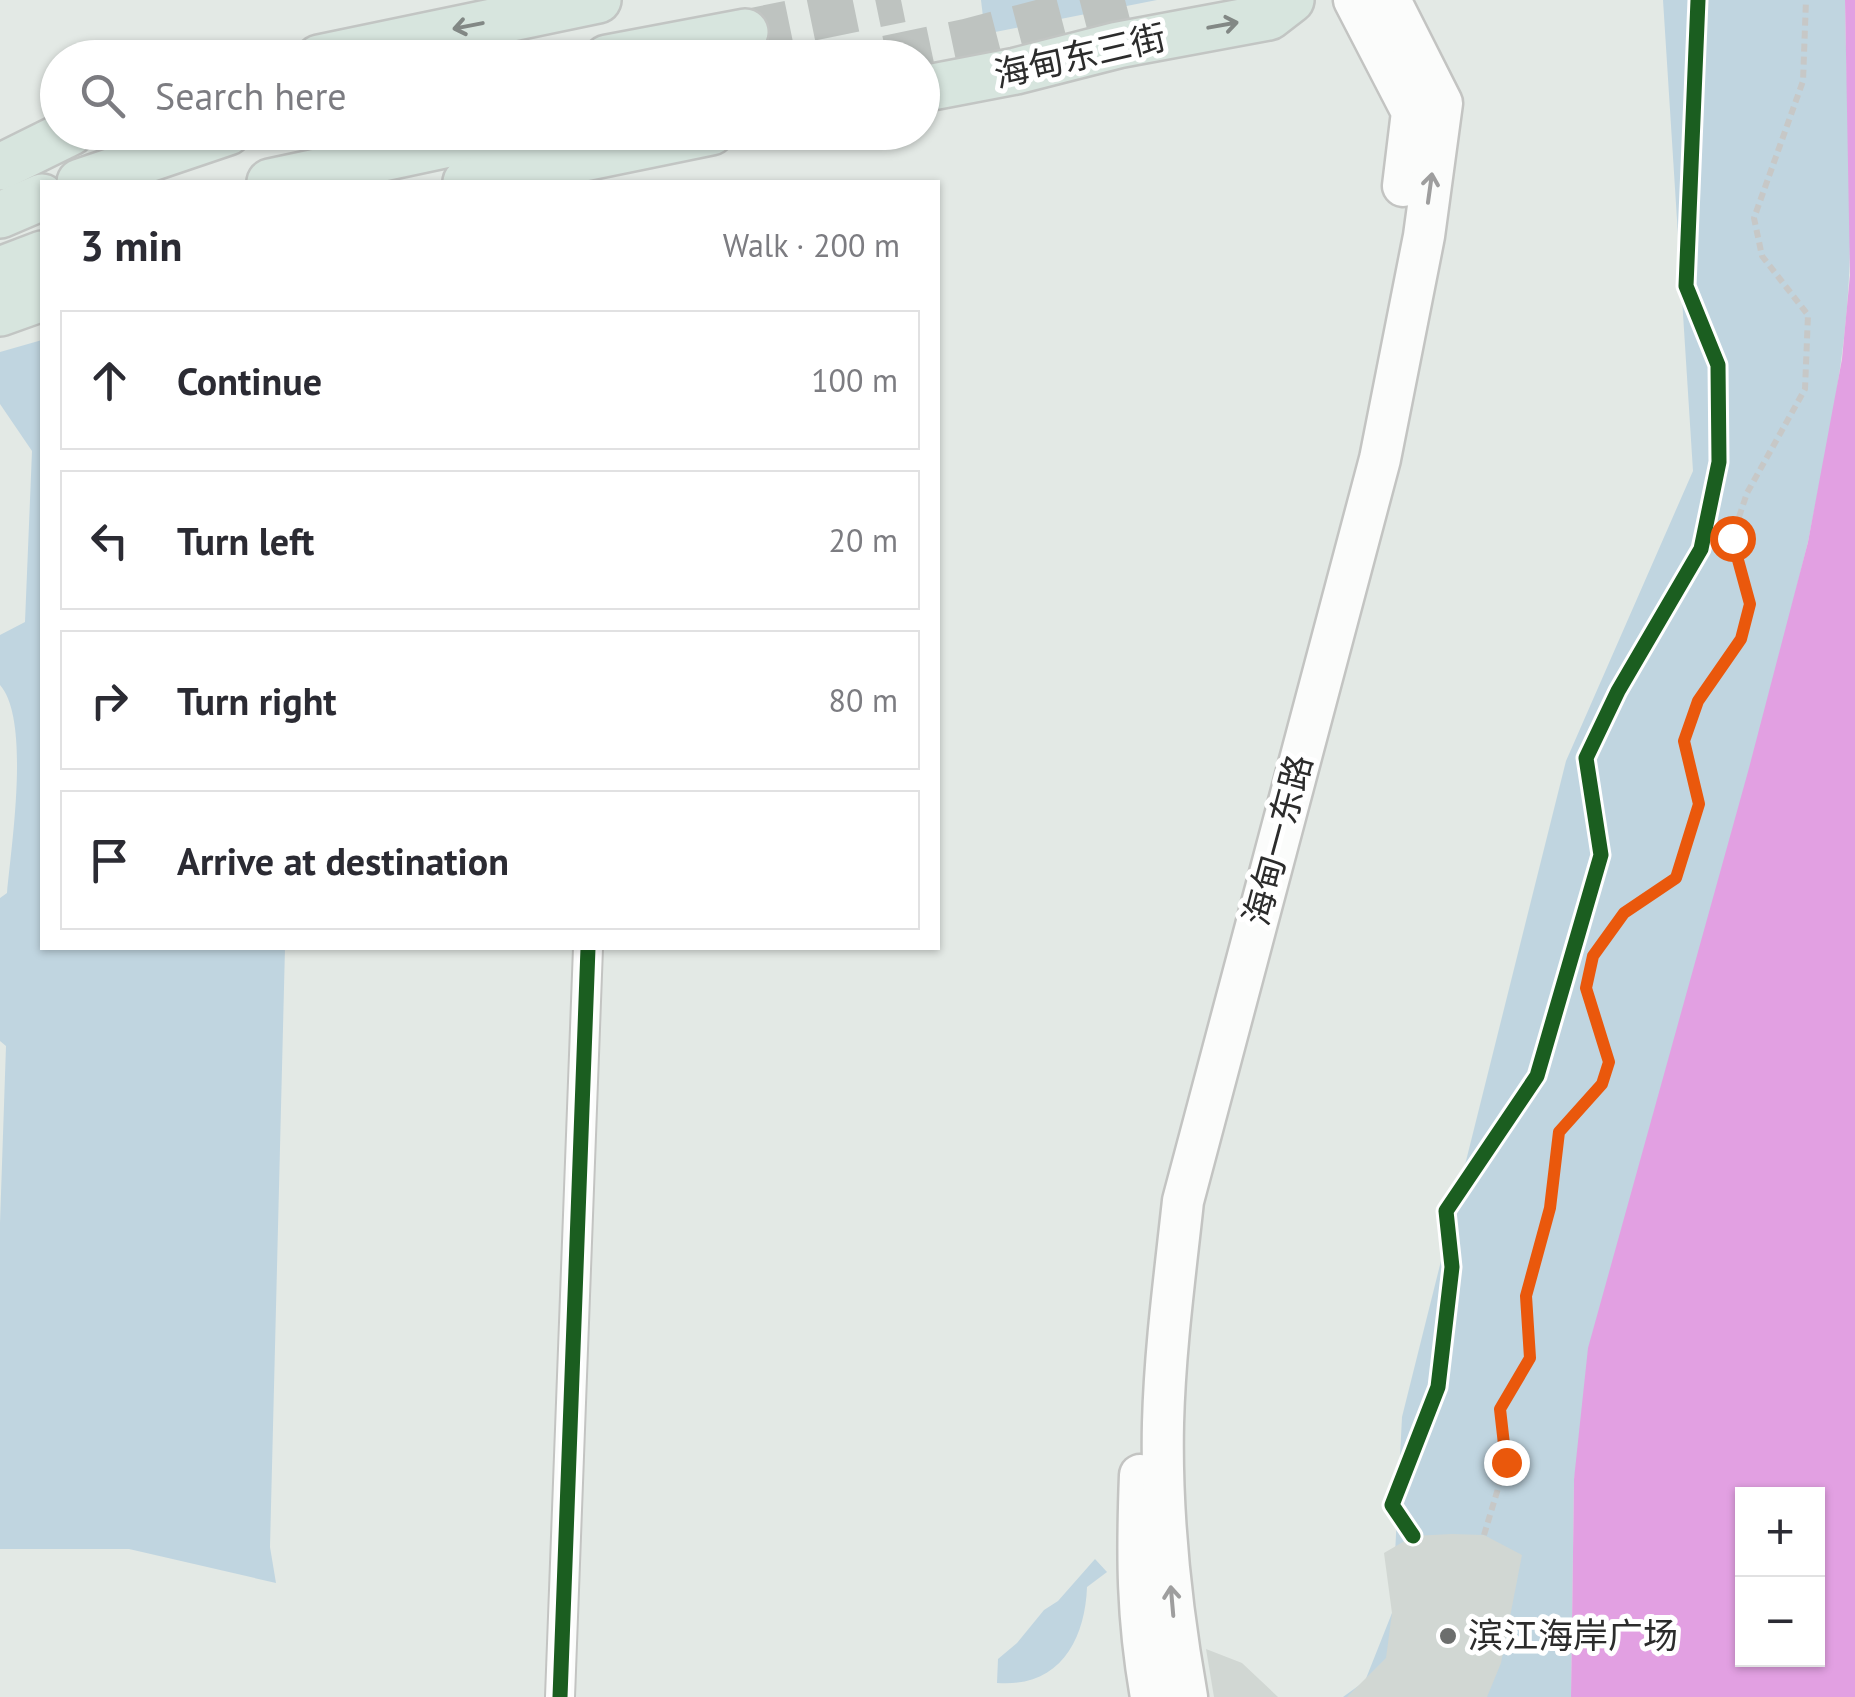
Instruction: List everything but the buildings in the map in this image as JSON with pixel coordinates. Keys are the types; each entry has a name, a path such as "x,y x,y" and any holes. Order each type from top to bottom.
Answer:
{"main road":[{"path":"406,40 598,0"},
{"name":"海甸东三街","path":"940,86 1118,44 1269,17 1291,0"},
{"name":"海甸一东路","path":"1152,1697 1140,1634 1138,1554 1141,1442 1164,1202 1223,955 1355,455 1394,250 1412,112 1354,0"},
{"name":"海甸一东路","path":"1188,1697 1175,1632 1163,1424 1183,1201 1380,460 1421,254 1442,103 1390,0"},
{"path":"703,40 745,32"},
{"path":"0,167 40,147"},
{"path":"86,180 175,150"},
{"path":"279,180 420,150"},
{"path":"488,180 542,175 640,150"},
{"path":"0,214 40,197"},
{"path":"0,270 40,255"},
{"path":"0,312 40,299"}],"street":[{"path":"560,1697 588,950"}],"path":[{"path":"1484,1534 1506,1462 1500,1409 1530,1358 1526,1296 1550,1208 1559,1132 1602,1084 1609,1062 1586,988 1593,956 1624,913 1676,878 1699,804 1684,741 1698,701 1741,639 1750,604 1732,538 1747,493 1805,389 1808,314 1762,256 1754,218 1803,81 1806,0"}],"shaded area":[{"path":"981,0 1157,0 985,34"},
{"path":"1663,0 1845,0 1849,277 1839,377 1827,444 1808,542 1574,1479 1571,1697 1343,1697 1365,1681 1392,1613 1402,1417 1566,761 1693,471"},
{"path":"1845,0 1855,0 1855,1697 1571,1697 1574,1479 1588,1348 1808,542 1842,359 1850,275"},
{"path":"40,341 40,950 285,950 270,1547 276,1583 129,1549 0,1549 0,1223 6,1046 0,1041 0,898 7,893 17,754 15,726 0,685 0,635 25,622 32,451 0,404 0,352"},
{"name":"滨江海岸广场","path":"1484,1535 1522,1555 1501,1663 1487,1697 1347,1697 1386,1658 1392,1613 1384,1553 1413,1536"},
{"path":"1095,1559 1107,1572 1087,1587 1081,1625 1065,1657 1037,1678 997,1683 998,1659"},
{"path":"1206,1649 1242,1663 1278,1697 1214,1697"}],"tunnel":[{"path":"745,32 901,0"},
{"path":"940,47 1125,0"}],"cycle path":[{"path":"1413,1536 1392,1505 1438,1387 1452,1267 1446,1211 1537,1076 1601,855 1586,758 1618,691 1701,549 1719,462 1718,365 1686,286 1698,0"},
{"path":"560,1697 588,950"}],"place":[{"name":"滨江海岸广场","path":"1448,1636"}],"route":[{"path":"1506,1462 1500,1409 1530,1358 1526,1296 1550,1208 1559,1132 1602,1084 1609,1062 1586,988 1593,956 1624,913 1676,878 1699,804 1684,741 1698,701 1741,639 1750,604 1732,538"}]}
